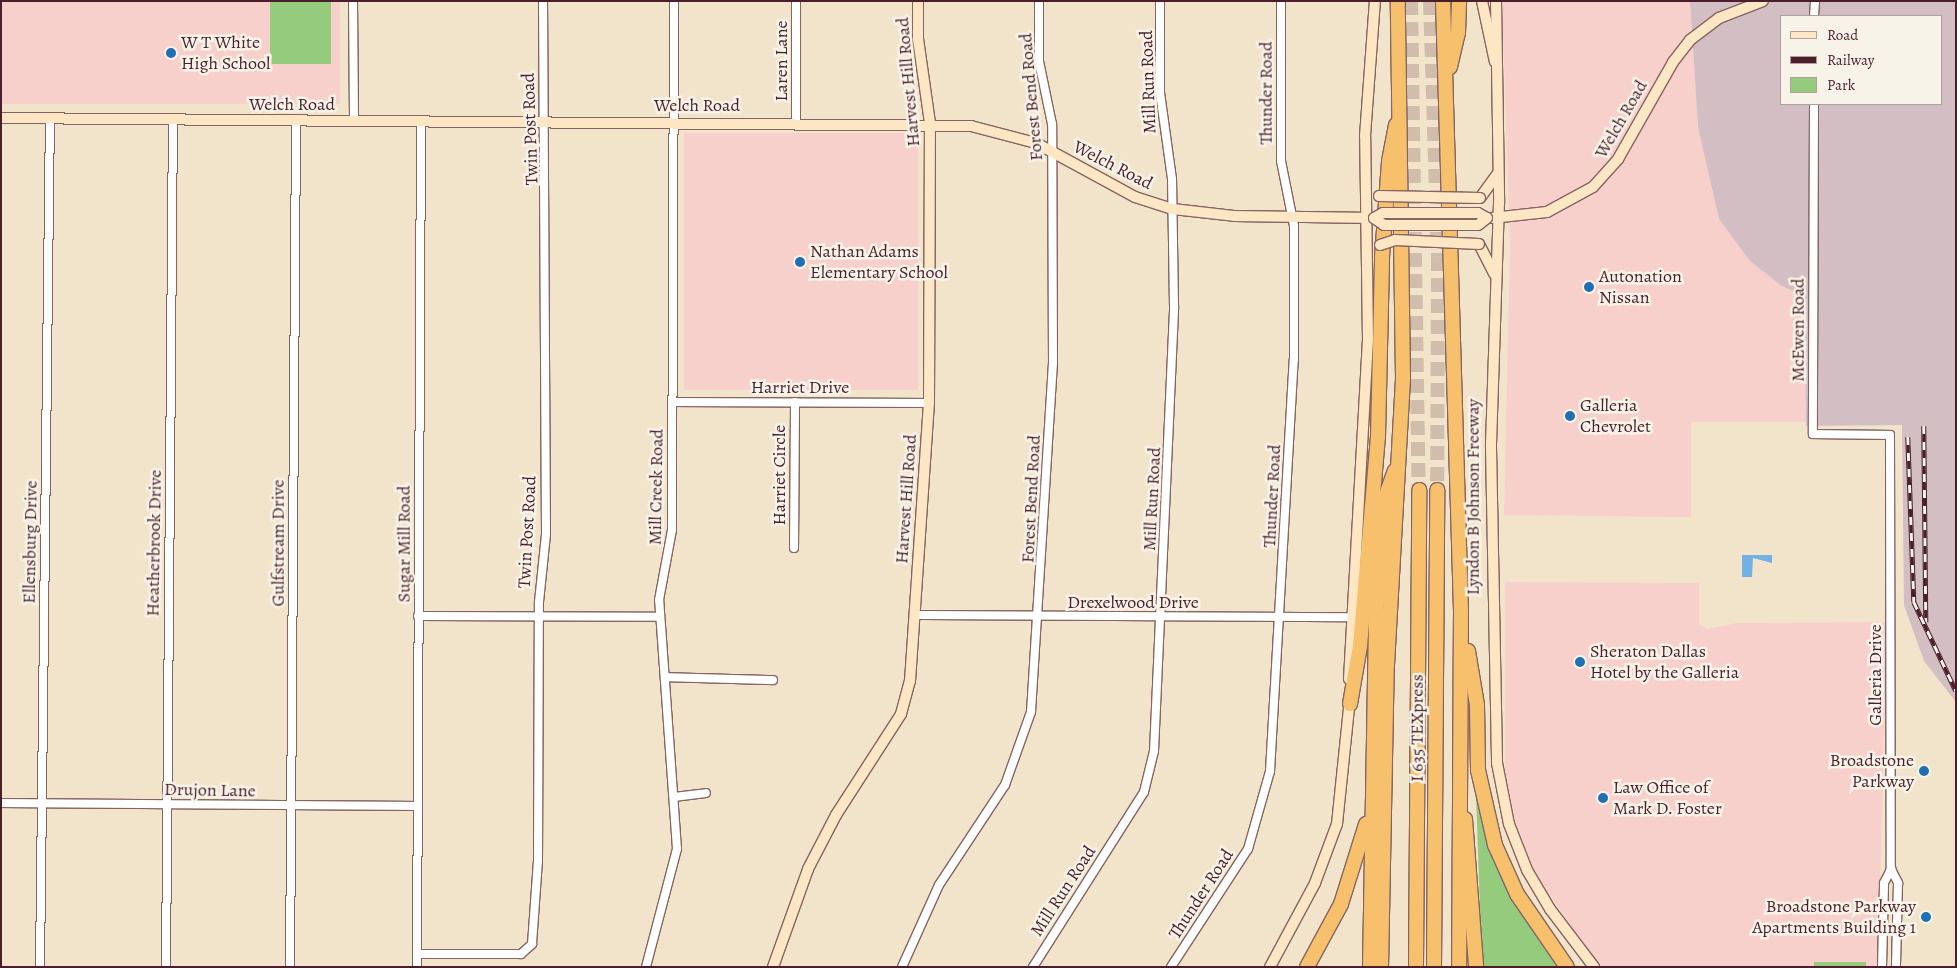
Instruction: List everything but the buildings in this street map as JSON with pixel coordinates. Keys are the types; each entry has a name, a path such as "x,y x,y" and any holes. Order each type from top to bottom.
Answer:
{"highway":[{"path":"1382,967 1387,665 1400,459 1401,103 1398,1"},
{"name":"Lyndon B Johnson Freeway","path":"1443,1 1461,610 1459,967"},
{"path":"1446,82 1458,33 1459,1"},
{"path":"1350,704 1363,617 1378,437 1389,161 1401,103"},
{"path":"1370,967 1372,687 1385,498 1400,459"},
{"name":"I 635 TEXpress","path":"1416,967 1419,490"},
{"name":"I 635 TEXpress","path":"1434,967 1437,490"},
{"path":"1461,610 1477,705 1478,770 1487,820 1517,894 1567,967"},
{"path":"1460,799 1470,838 1476,967"},
{"path":"1308,967 1352,875 1371,806"}],"street":[{"path":"353,1 354,120"},
{"name":"Twin Post Road","path":"417,954 529,951 538,861 539,615 546,534 547,161 543,121 543,1"},
{"name":"Mill Creek Road","path":"646,967 676,864 674,797 660,617 662,584 671,550 674,1"},
{"name":"Laren Lane","path":"796,1 796,122"},
{"name":"Harvest Hill Road","path":"773,967 793,905 822,842 901,714 910,682 928,403 930,123 918,39 918,1"},
{"name":"Forest Bend Road","path":"902,967 939,885 1005,785 1018,756 1031,712 1039,617 1052,396 1052,151 1039,61 1039,1"},
{"name":"Mill Run Road","path":"1033,967 1144,792 1154,752 1172,420 1173,209 1160,92 1160,1"},
{"name":"Thunder Road","path":"1171,967 1236,872 1259,822 1270,771 1294,360 1292,217 1281,161 1281,1"},
{"path":"1270,967 1316,883 1337,824 1350,704 1351,617 1368,340 1370,218 1365,161 1375,1"},
{"path":"1482,1 1488,42 1497,68"},
{"name":"Lyndon B Johnson Freeway","path":"1496,1 1499,218 1490,447 1497,763 1509,824 1527,870 1550,909 1594,967"},
{"name":"Welch Road","path":"1,118 930,123 991,129 1052,151 1135,198 1173,209 1292,217 1370,218 1384,213 1478,213 1487,218 1499,218 1546,212 1593,187 1618,159 1673,62 1690,40 1720,18 1763,1"},
{"path":"1814,15 1815,1"},
{"name":"McEwen Road","path":"1814,105 1813,434 1890,435 1890,481"},
{"name":"Ellensburg Drive","path":"40,967 50,118"},
{"name":"Heatherbrook Drive","path":"166,967 173,119"},
{"name":"Gulfstream Drive","path":"290,967 296,120"},
{"name":"Sugar Mill Road","path":"417,967 421,121"},
{"path":"1365,161 1368,179 1379,196 1389,200 1480,198 1492,188 1499,170"},
{"path":"1368,258 1380,246 1395,240 1478,244 1489,258 1496,285"},
{"name":"Harriet Drive","path":"672,402 928,403"},
{"name":"Harriet Circle","path":"794,402 794,548"},
{"name":"Galleria Drive","path":"1890,481 1891,868 1898,883 1896,967"},
{"name":"Drexelwood Drive","path":"914,615 1351,617"},
{"path":"418,616 660,617"},
{"path":"665,678 773,680"},
{"path":"674,797 706,793"},
{"name":"Drujon Lane","path":"1,803 418,806"},
{"name":"Galleria Drive","path":"1882,967 1884,883 1891,868"}],"shaded area":[{"name":"W T White High School","path":"1,1 340,1 340,104 1,104"},
{"path":"1502,1 1690,1 1698,127 1719,219 1750,261 1782,286 1805,297 1806,422 1691,422 1691,517 1504,515 1510,244"},
{"path":"1690,1 1956,1 1956,702 1924,661 1904,605 1902,425 1806,426 1805,297 1782,286 1750,261 1719,219 1698,127"},
{"name":"Nathan Adams Elementary School","path":"684,133 918,133 918,390 684,390"},
{"path":"1505,582 1699,583 1699,624 1707,629 1737,623 1887,622 1878,967 1600,967 1537,877 1514,818 1505,770"}],"green space":[{"path":"270,1 331,1 331,64 270,64"},
{"path":"1476,795 1486,835 1561,967 1482,967"},
{"path":"1814,962 1866,962 1866,967 1814,967"}],"water":[{"path":"1742,555 1772,555 1772,563 1753,558 1752,577 1742,577"}],"tunnel":[{"path":"1411,1 1419,490"},
{"path":"1430,1 1438,257 1437,490"}],"railway":[{"path":"1924,426 1926,622"},
{"path":"1908,437 1914,602 1956,691"}],"place":[{"name":"W T White High School","path":"171,53"},
{"name":"Nathan Adams Elementary School","path":"800,262"},
{"name":"Autonation Nissan","path":"1589,287"},
{"name":"Galleria Chevrolet","path":"1570,416"},
{"name":"Sheraton Dallas Hotel by the Galleria","path":"1580,662"},
{"name":"Broadstone Parkway","path":"1924,771"},
{"name":"Law Office of Mark D. Foster","path":"1603,798"},
{"name":"Broadstone Parkway Apartments Building 1","path":"1926,917"}]}
